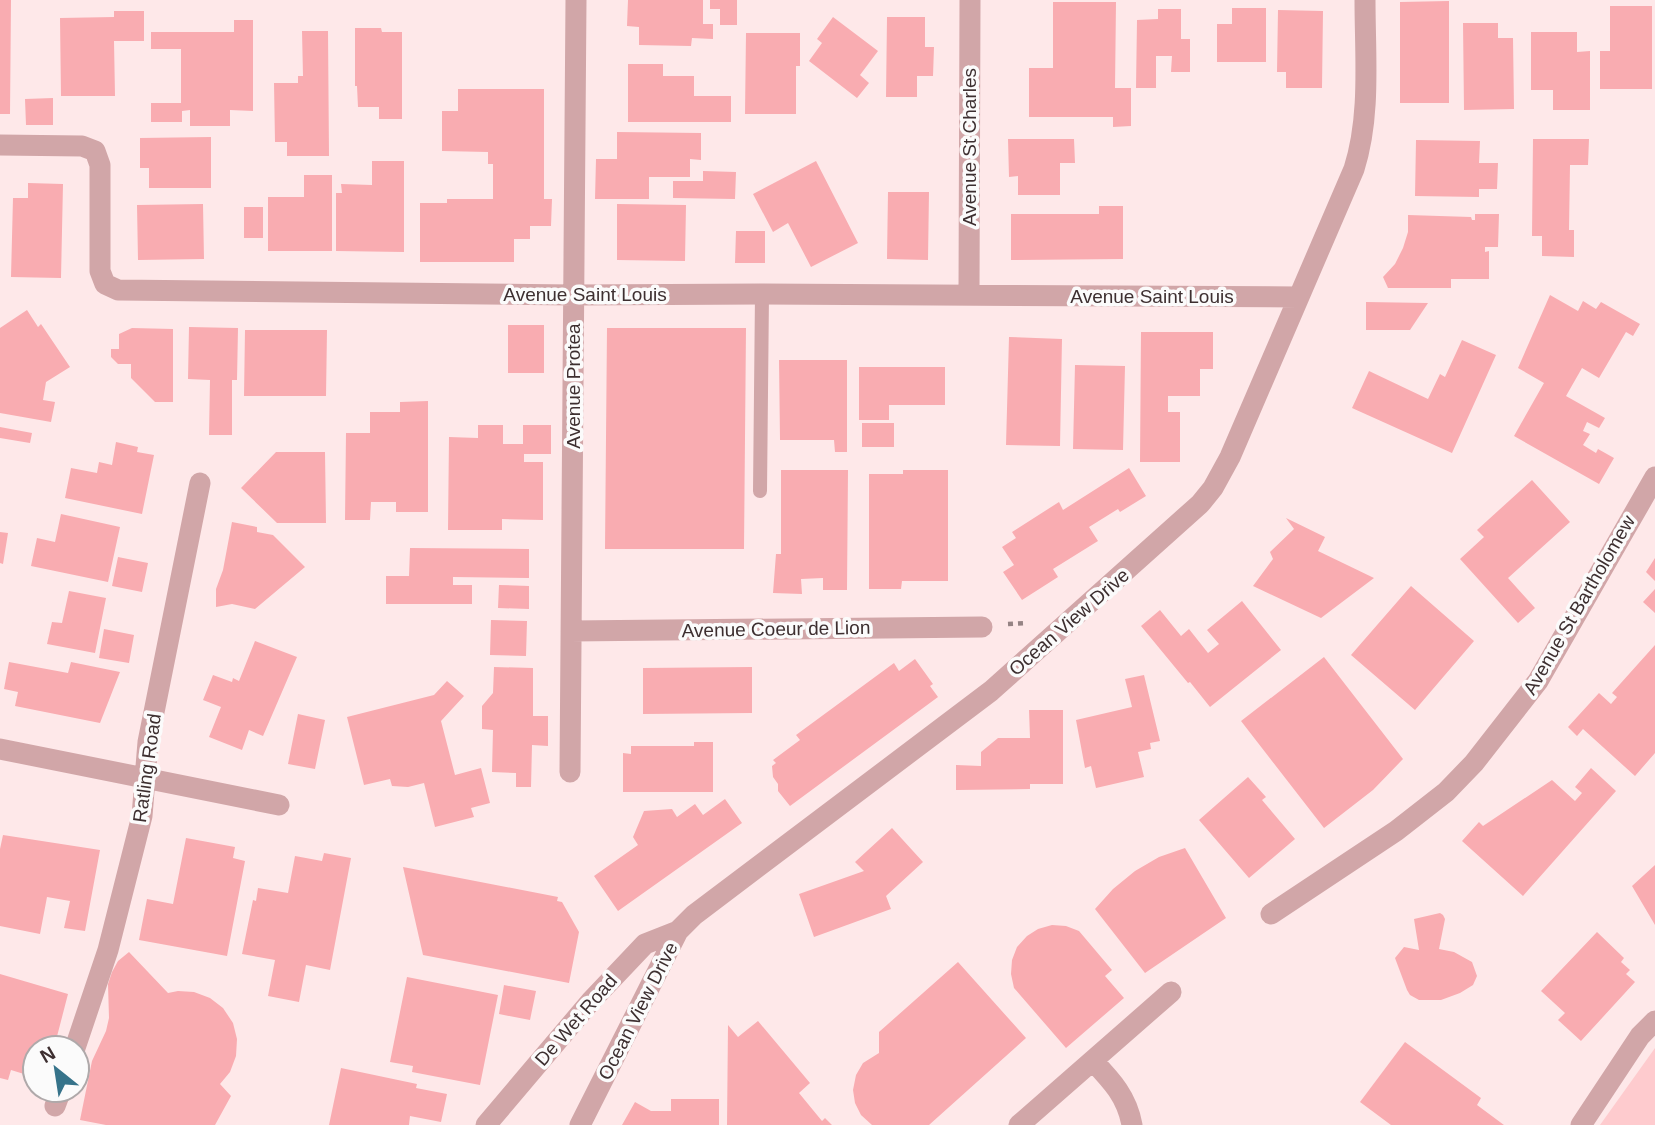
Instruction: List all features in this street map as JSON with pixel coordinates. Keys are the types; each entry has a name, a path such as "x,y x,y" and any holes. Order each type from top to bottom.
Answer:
{"street":[{"name":"Avenue Protea","path":"569,772 576,0"},
{"name":"Avenue St Charles","path":"969,294 970,0"},
{"name":"Ocean View Drive","path":"580,1125 678,931 730,886 991,691 1200,504 1222,475 1350,180 1360,150 1365,128 1365,0"},
{"name":"Avenue Saint Louis","path":"0,145 82,146 95,151 100,164 100,271 101,278 111,289 574,295 762,293 1298,298"},
{"name":"Avenue St Bartholomew","path":"1271,914 1396,831 1446,792 1474,762 1538,681 1655,477"},
{"name":"Ratling Road","path":"79,1034 118,913 142,816 148,742 200,483"},
{"name":"Avenue Coeur de Lion","path":"571,631 982,627"},
{"path":"0,749 279,805"},
{"name":"De Wet Road","path":"486,1125 591,1001 645,944 678,931"},
{"path":"1019,1125 1171,992"},
{"path":"1581,1125 1640,1036 1655,1021"},
{"path":"1093,1061 1122,1094 1132,1125"}],"lane":[{"path":"760,491 762,293"}],"path":[{"path":"1007,624 1030,625"}],"shaded area":[{"path":"1655,1048 1655,1125 1600,1125"}],"building":[{"path":"0,0 11,0 10,114 0,114"},
{"path":"628,0 703,0 703,24 713,24 713,39 692,38 691,46 639,45 639,27 627,26"},
{"path":"710,0 737,0 737,25 720,25 720,9 710,9"},
{"path":"1449,1 1449,103 1400,103 1400,2"},
{"path":"1053,2 1116,2 1115,88 1131,88 1131,126 1113,127 1113,117 1029,117 1029,68 1053,68"},
{"path":"1610,6 1652,6 1652,89 1600,89 1600,51 1610,51"},
{"path":"1232,8 1266,8 1266,62 1217,62 1217,24 1232,24"},
{"path":"1158,9 1181,9 1181,39 1190,39 1190,72 1171,72 1172,56 1156,56 1156,88 1136,88 1137,20 1158,19"},
{"path":"1278,10 1323,11 1322,88 1286,88 1286,72 1277,72"},
{"path":"114,11 144,11 144,41 114,41 115,96 61,96 60,18 114,17"},
{"path":"833,17 878,51 860,75 869,83 857,98 809,61 822,43 817,39"},
{"path":"887,17 925,17 925,47 934,47 933,76 917,76 917,97 886,97"},
{"path":"234,20 253,20 253,111 230,110 230,126 190,126 190,110 182,111 182,122 151,122 151,103 181,103 181,49 151,49 151,32 234,32"},
{"path":"1463,23 1498,23 1498,38 1513,38 1514,109 1464,110"},
{"path":"355,28 381,28 382,32 402,32 402,119 379,119 379,107 358,107 355,86"},
{"path":"302,31 328,31 329,156 287,156 287,142 275,142 274,83 298,83 298,76 303,76"},
{"path":"1531,32 1577,32 1577,52 1590,51 1590,110 1553,110 1553,90 1531,90"},
{"path":"746,33 800,33 800,66 796,66 796,114 745,114"},
{"path":"628,64 663,64 663,76 694,76 694,96 731,96 731,122 628,122"},
{"path":"458,89 544,89 544,199 552,199 551,226 530,226 530,239 514,239 514,262 420,262 420,203 447,203 447,199 493,199 493,164 488,164 488,152 442,151 442,111 458,111"},
{"path":"53,98 53,125 26,125 25,99"},
{"path":"617,132 701,133 701,160 690,159 690,177 649,177 649,199 595,199 596,159 617,159"},
{"path":"211,137 211,188 149,188 149,168 140,168 140,138"},
{"path":"1008,139 1074,139 1075,163 1060,163 1060,195 1018,195 1018,176 1009,177"},
{"path":"1533,139 1589,139 1588,165 1570,165 1569,230 1574,230 1574,257 1542,256 1542,236 1532,236"},
{"path":"1416,140 1480,141 1479,163 1498,163 1497,189 1479,189 1479,197 1415,196"},
{"path":"372,161 404,161 404,252 336,251 336,193 342,193 341,184 372,185"},
{"path":"816,161 858,243 811,267 788,223 773,232 753,194"},
{"path":"703,171 736,172 735,199 673,198 673,181 703,181"},
{"path":"304,175 332,175 332,251 268,251 268,197 304,197"},
{"path":"28,183 63,184 61,278 11,277 13,198 28,198"},
{"path":"888,192 929,192 928,260 887,259"},
{"path":"203,204 204,259 138,260 137,205"},
{"path":"617,204 686,205 685,261 617,260"},
{"path":"1099,206 1123,206 1123,259 1011,260 1011,214 1099,214"},
{"path":"244,207 263,207 263,238 244,238"},
{"path":"1475,214 1499,214 1498,247 1485,247 1485,252 1489,251 1489,279 1451,279 1451,288 1388,288 1383,277 1395,264 1403,248 1408,232 1408,215 1471,217 1475,220"},
{"path":"736,231 765,231 765,263 735,263"},
{"path":"1550,295 1578,311 1583,301 1596,309 1601,302 1640,324 1633,336 1626,332 1599,378 1582,368 1566,396 1605,418 1599,428 1587,422 1583,431 1590,434 1583,445 1596,453 1598,449 1614,458 1599,484 1514,436 1544,383 1518,368"},
{"path":"1366,302 1428,303 1410,330 1366,330"},
{"path":"27,310 38,327 41,324 70,367 46,382 43,400 55,402 51,422 0,413 0,328"},
{"path":"508,325 544,325 544,373 508,373"},
{"path":"189,327 238,328 237,380 232,380 232,435 209,435 210,380 188,379"},
{"path":"132,328 173,329 173,402 155,402 131,378 131,364 118,364 111,357 111,349 119,349 119,334"},
{"path":"607,328 746,328 744,549 605,549"},
{"path":"245,330 327,330 326,396 244,396"},
{"path":"1141,332 1213,332 1213,369 1200,369 1200,396 1168,396 1168,412 1180,412 1180,462 1140,462"},
{"path":"1009,337 1062,339 1060,446 1006,445"},
{"path":"1462,340 1496,355 1452,453 1352,408 1369,371 1428,399 1440,374 1445,377"},
{"path":"779,360 847,360 847,452 835,452 834,440 780,440"},
{"path":"1075,365 1125,366 1123,450 1073,449"},
{"path":"859,367 945,367 945,405 889,405 889,420 859,420"},
{"path":"428,401 428,512 396,512 396,502 371,502 370,520 345,520 346,433 370,433 370,412 400,412 400,402"},
{"path":"862,423 894,423 894,447 862,447"},
{"path":"478,425 503,425 503,444 523,444 523,425 551,425 551,454 524,454 524,462 543,462 543,520 502,519 502,530 448,530 449,437 478,438"},
{"path":"0,427 32,433 30,443 0,438"},
{"path":"116,442 138,447 137,452 154,455 142,514 65,498 71,468 97,473 99,462 112,465"},
{"path":"276,452 325,452 326,523 277,523 241,488"},
{"path":"1129,468 1146,496 1089,527 1098,541 1053,569 1058,577 1022,600 1003,572 1014,565 1002,547 1016,538 1012,532 1059,502 1063,510"},
{"path":"781,470 848,470 847,590 823,590 823,578 801,579 802,594 773,593 776,554 781,554"},
{"path":"903,470 948,470 948,581 902,581 901,589 869,589 869,474 903,474"},
{"path":"1532,480 1570,522 1508,578 1535,608 1518,623 1460,559 1484,537 1477,530"},
{"path":"61,514 120,527 108,582 31,566 37,538 55,542"},
{"path":"1286,518 1325,537 1318,551 1374,578 1321,618 1253,586 1273,559 1270,552 1294,529"},
{"path":"232,522 257,527 257,532 273,535 305,567 255,609 232,604 216,607 216,589 223,570"},
{"path":"0,532 8,533 3,564 0,563"},
{"path":"410,548 529,549 529,578 453,577 453,585 472,585 472,604 386,604 386,576 409,576"},
{"path":"118,557 148,563 142,592 112,586"},
{"path":"1655,558 1655,581 1646,572"},
{"path":"499,585 529,586 529,609 498,608"},
{"path":"1411,586 1474,641 1415,710 1351,655"},
{"path":"1655,589 1655,613 1643,602"},
{"path":"69,591 106,598 95,653 47,644 52,622 62,623"},
{"path":"1242,601 1281,650 1210,707 1141,626 1160,610 1181,636 1189,629 1208,653 1219,644 1207,630"},
{"path":"491,620 527,621 526,656 490,655"},
{"path":"104,629 134,635 129,663 99,658"},
{"path":"255,641 297,657 263,736 249,730 242,750 209,737 221,707 203,700 213,675 232,682 233,678 239,681"},
{"path":"1655,645 1655,753 1635,776 1583,729 1577,736 1568,727 1599,693 1611,704 1617,697 1612,693"},
{"path":"1324,657 1403,759 1373,790 1324,828 1241,721"},
{"path":"915,659 933,684 930,686 938,697 790,806 778,791 778,784 773,777 772,766 776,763 773,760 800,740 796,735 894,663 899,671"},
{"path":"9,662 68,673 71,662 120,672 100,723 15,706 18,692 4,689"},
{"path":"494,667 533,668 533,716 548,716 548,746 532,745 531,787 516,787 516,773 492,772 493,730 482,729 482,706 493,693"},
{"path":"752,667 752,713 643,714 643,668"},
{"path":"1144,675 1160,741 1150,743 1151,749 1138,752 1144,777 1096,788 1091,766 1085,768 1076,720 1132,707 1125,679"},
{"path":"447,681 464,696 441,721 455,775 481,768 490,803 471,808 474,817 435,827 424,783 408,787 392,786 390,779 364,785 347,717 434,695"},
{"path":"1029,710 1063,710 1063,784 1030,784 1030,789 956,790 956,765 981,766 981,752 998,738 1030,738"},
{"path":"298,714 325,720 315,769 288,764"},
{"path":"694,742 713,742 713,792 623,792 623,753 631,754 631,746 694,746"},
{"path":"1591,768 1616,791 1523,896 1462,841 1479,822 1483,826 1552,780 1575,801 1582,793 1575,787"},
{"path":"1248,777 1266,797 1262,800 1295,839 1249,878 1199,820"},
{"path":"725,799 742,823 618,911 594,876 638,845 633,837 644,811 672,809 677,817 695,804 703,815"},
{"path":"892,828 923,862 886,896 891,909 814,937 799,894 864,871 855,862"},
{"path":"3,835 100,850 85,931 64,928 70,901 47,897 40,934 0,926 0,849"},
{"path":"186,838 235,847 233,858 245,861 227,956 139,940 147,899 173,904"},
{"path":"1185,848 1226,918 1145,973 1095,909 1113,889 1135,871 1159,857"},
{"path":"324,853 351,858 330,970 306,965 299,1002 268,996 275,960 242,954 253,900 256,901 258,888 288,893 295,856 322,861"},
{"path":"1655,865 1655,925 1632,886"},
{"path":"403,867 558,897 557,901 562,902 579,932 569,983 423,955"},
{"path":"1440,913 1445,919 1439,949 1454,952 1472,962 1477,976 1473,985 1460,993 1441,1000 1419,1000 1407,990 1395,958 1404,947 1419,950 1414,919"},
{"path":"1052,925 1079,931 1112,970 1105,976 1124,998 1066,1048 1014,988 1011,974 1017,947 1038,929"},
{"path":"1597,932 1624,958 1621,962 1630,970 1626,974 1635,982 1581,1041 1558,1020 1565,1013 1541,991"},
{"path":"129,952 168,993 194,992 210,998 223,1008 233,1023 237,1039 236,1056 230,1072 220,1084 231,1096 215,1125 106,1125 80,1120 83,1104 91,1104 91,1066 106,1031 109,1018 108,984 118,961"},
{"path":"958,962 1026,1038 929,1125 872,1125 861,1115 855,1103 853,1090 856,1075 863,1063 879,1053 879,1032"},
{"path":"0,974 68,994 58,1034 21,1034 21,1073 11,1070 8,1080 0,1078"},
{"path":"407,977 498,995 480,1085 412,1072 413,1066 390,1062"},
{"path":"504,985 536,991 530,1020 499,1014"},
{"path":"758,1021 810,1083 799,1093 822,1121 825,1118 832,1125 727,1125 728,1025 738,1037"},
{"path":"1405,1042 1481,1098 1477,1105 1504,1125 1391,1125 1360,1102"},
{"path":"341,1068 417,1084 416,1088 447,1094 441,1122 410,1116 409,1125 329,1125"},
{"path":"671,1099 719,1099 719,1125 622,1125 635,1102 651,1111 671,1111"}]}
